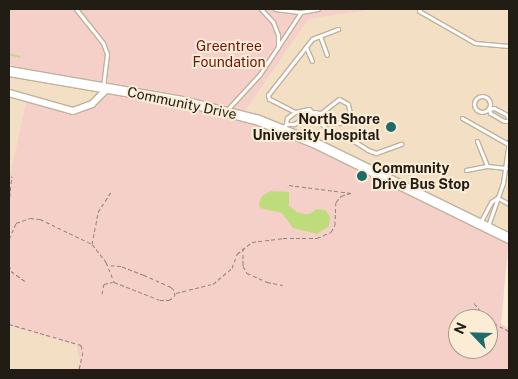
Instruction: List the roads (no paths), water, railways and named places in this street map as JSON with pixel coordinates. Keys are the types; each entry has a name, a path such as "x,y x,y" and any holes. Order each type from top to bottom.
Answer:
{"main road":[{"name":"Community Drive","path":"9,70 226,111 284,126 509,238"}],"street":[{"path":"9,93 73,111 86,107 106,88"}],"lane":[{"path":"76,9 103,43 107,54 106,88"},
{"path":"262,9 273,22 278,35 278,48"},
{"path":"275,9 301,12 318,9"},
{"path":"420,9 419,11 476,43 509,46"},
{"path":"226,111 260,74 301,12"},
{"path":"295,112 269,99 268,95 312,39 338,30"},
{"path":"320,36 327,55"},
{"path":"306,47 312,61"},
{"path":"489,109 490,104 486,98 479,97 475,100 474,106 476,110 482,112 489,109 494,108 507,115 509,120 504,121 490,114 489,109"},
{"path":"284,126 287,118 295,112 308,109 321,113 326,119 339,123 349,118 350,113 348,104 338,99 321,113"},
{"path":"284,126 294,124 314,112"},
{"path":"314,112 328,130 349,138 376,153 401,144"},
{"path":"462,118 509,142 506,168 497,204 483,225"},
{"path":"477,141 487,166"},
{"path":"466,170 487,166 506,168"},
{"path":"483,225 491,202 497,198"},
{"path":"497,198 509,204"}],"waterway":[{"path":"9,54 20,57"}],"place":[{"name":"North Shore University Hospital","path":"391,127"},
{"name":"Community Drive Bus Stop","path":"362,176"}],"park label":[{"name":"Greentree Foundation","path":"229,54"}]}
